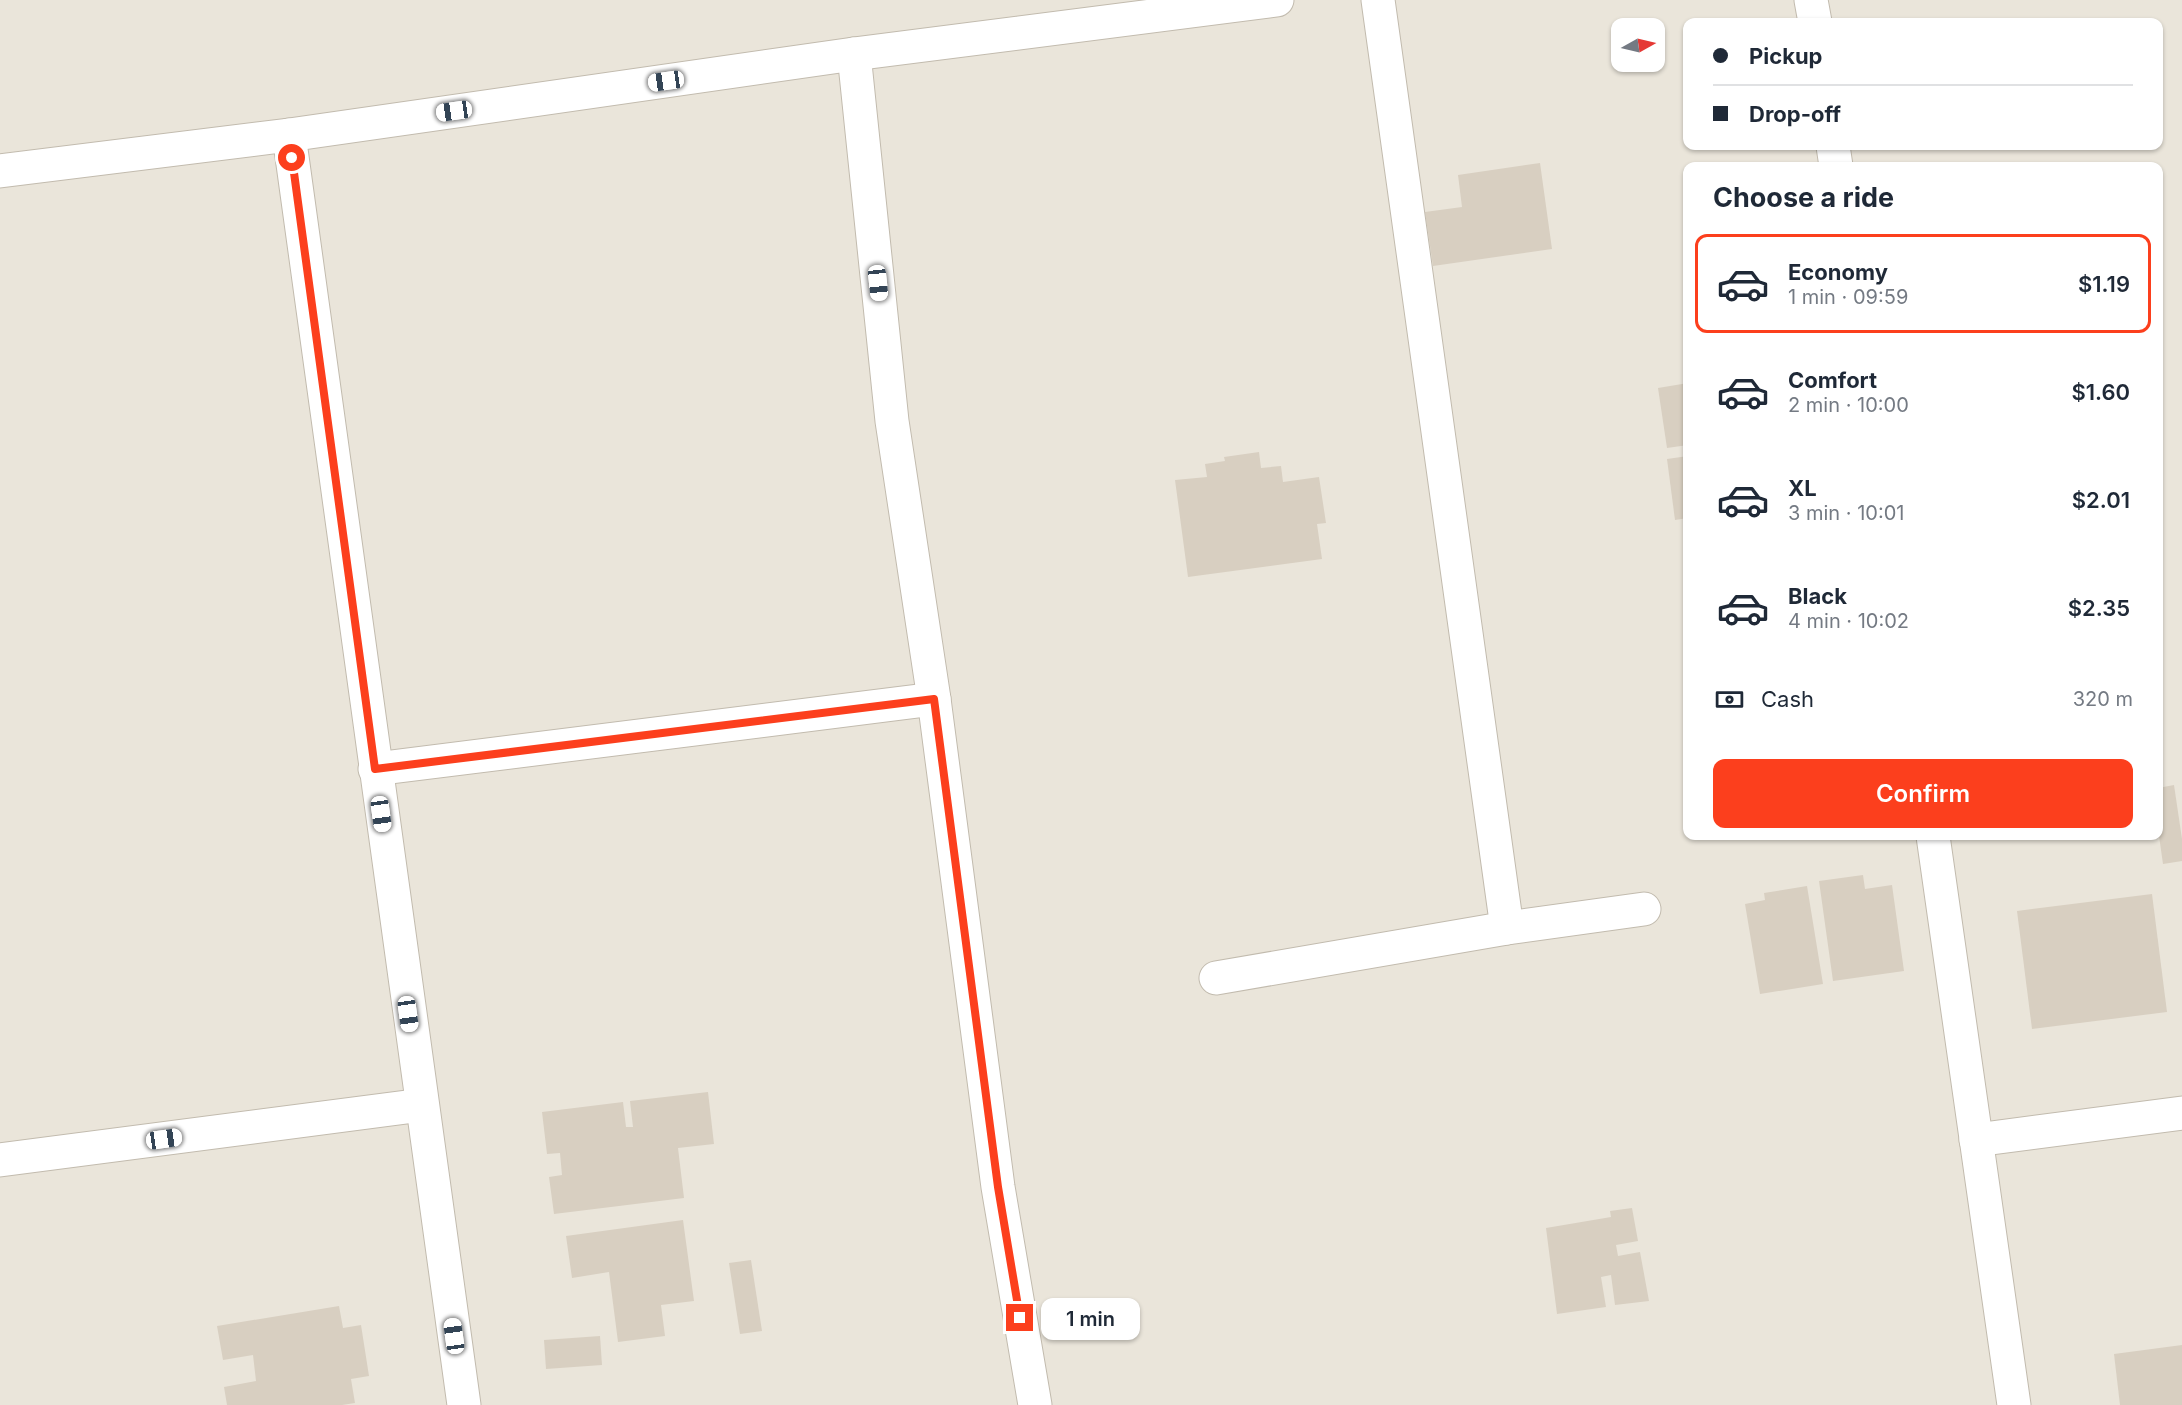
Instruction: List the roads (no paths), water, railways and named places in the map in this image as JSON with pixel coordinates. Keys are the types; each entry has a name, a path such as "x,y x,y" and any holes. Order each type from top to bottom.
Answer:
{"street":[{"path":"0,171 289,135 854,54 1276,0"},
{"path":"1378,0 1508,928"},
{"path":"1812,0 1814,18"},
{"path":"854,54 892,421 934,699 998,1187 1035,1405"},
{"path":"289,135 464,1405"},
{"path":"375,769 934,699"},
{"path":"1934,840 2014,1405"},
{"path":"1216,978 1508,928 1644,909"},
{"path":"0,1160 422,1105"},
{"path":"1976,1140 2182,1113"}]}
